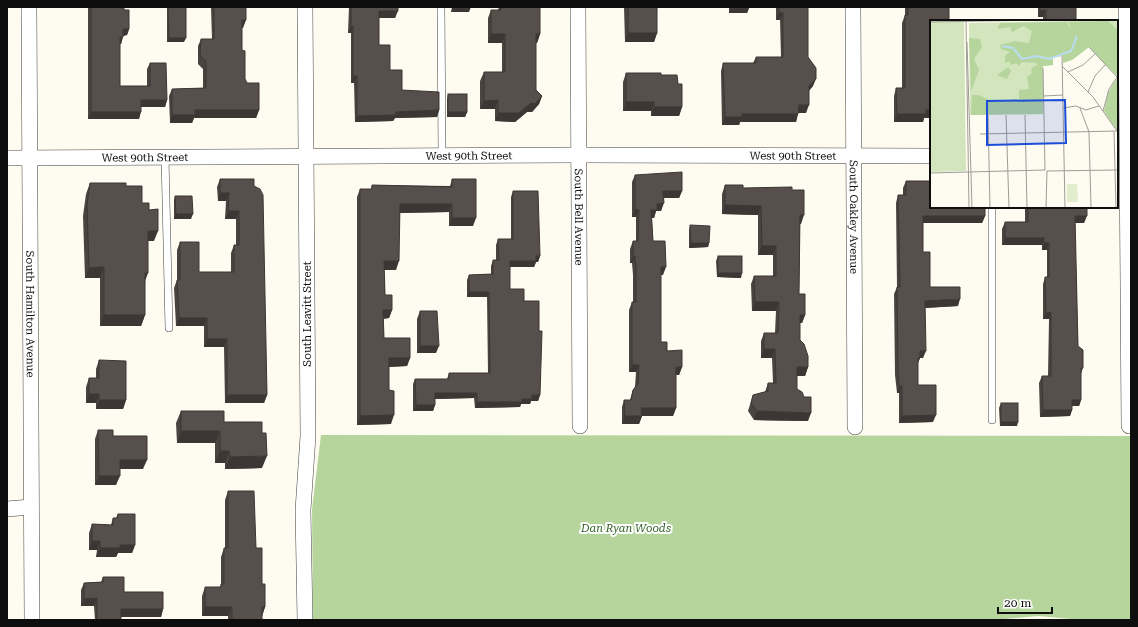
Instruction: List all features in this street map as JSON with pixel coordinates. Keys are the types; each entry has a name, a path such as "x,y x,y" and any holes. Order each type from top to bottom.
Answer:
{"street":[{"name":"South Hamilton Avenue","path":"29,7 32,620"},
{"name":"South Leavitt Street","path":"305,7 308,436 303,510 305,620"},
{"name":"South Bell Avenue","path":"578,7 580,426"},
{"name":"South Oakley Avenue","path":"853,7 855,427"},
{"path":"1126,7 1125,157 1129,426"},
{"name":"West 90th Street","path":"7,158 442,155 930,156"},
{"path":"7,508 31,507"}],"lane":[{"path":"441,7 442,155"},
{"path":"166,156 169,328"},
{"path":"992,208 992,420"}],"green space":[{"name":"Dan Ryan Woods","path":"321,435 1131,436 1131,620 1083,620 1038,616 994,620 313,620 312,509"}],"building":[{"path":"91,7 124,7 124,10 129,10 129,29 123,29 123,37 120,37 120,86 150,86 150,63 166,63 167,100 141,100 141,112 91,112"},
{"path":"168,7 186,7 186,38 169,38"},
{"path":"214,7 246,7 246,20 242,20 242,50 245,51 245,79 247,83 259,83 259,110 195,110 195,115 172,115 172,89 206,88 206,61 200,56 201,39 214,39"},
{"path":"351,7 398,7 398,11 379,11 379,45 390,45 390,70 402,70 402,90 439,92 439,110 396,112 396,115 357,116 357,76 353,76 353,26 351,27"},
{"path":"501,7 540,7 540,34 536,34 536,90 542,96 535,104 531,103 519,113 498,113 498,100 484,101 484,72 505,72 505,34 491,34 491,10 501,10"},
{"path":"628,7 657,7 657,33 628,33"},
{"path":"730,7 749,7 749,8 730,9"},
{"path":"779,7 808,7 808,57 816,68 816,79 809,86 809,105 799,105 798,114 742,114 742,117 725,117 723,63 756,63 756,57 783,57 783,13 779,13"},
{"path":"908,7 949,7 949,20 930,20 930,110 926,110 926,114 897,114 896,88 905,88 905,15 908,15"},
{"path":"1040,7 1076,7 1076,20 1046,20 1046,10 1040,11"},
{"path":"626,73 661,73 661,75 677,75 678,84 682,84 682,107 654,107 654,102 626,102"},
{"path":"448,94 467,94 467,112 448,112"},
{"path":"682,172 682,191 663,191 664,203 657,204 657,210 651,210 653,241 665,241 666,267 661,267 661,342 667,342 667,351 682,350 682,367 676,367 676,408 641,408 642,416 625,416 624,400 631,400 633,390 638,384 639,365 632,365 632,302 636,302 636,267 635,256 633,256 633,241 638,241 639,210 635,209 635,175"},
{"path":"220,179 254,179 254,186 260,189 263,195 267,395 227,395 227,339 207,339 207,318 179,318 177,280 180,280 180,242 199,242 199,272 234,272 234,245 239,245 239,211 228,211 229,193 220,193"},
{"path":"452,179 476,179 476,218 452,218 452,204 400,204 399,261 384,261 385,295 392,295 392,310 383,310 384,338 410,338 410,358 389,358 389,390 394,391 394,415 360,416 360,189 372,189 372,185 452,187"},
{"path":"906,181 930,181 930,208 985,208 985,216 923,216 923,252 930,252 930,287 960,287 960,299 925,301 926,351 920,351 920,358 918,358 918,385 936,385 936,415 902,416 902,386 899,386 898,368 897,287 900,287 898,195 906,195"},
{"path":"90,183 126,183 126,186 142,186 142,203 149,203 149,210 158,209 158,231 148,231 148,273 145,273 145,315 104,315 104,267 89,268 87,205"},
{"path":"725,185 743,185 743,188 792,187 792,190 804,190 804,215 800,215 799,294 805,294 805,315 800,315 800,340 804,344 808,356 808,367 797,367 797,389 802,392 804,397 811,397 811,413 757,411 751,403 753,395 768,391 768,383 776,383 775,349 764,349 764,333 778,333 779,302 755,302 754,276 776,276 776,246 762,246 761,206 725,205"},
{"path":"513,191 538,191 540,256 536,256 536,261 510,261 510,289 524,289 524,301 539,301 539,331 542,331 540,395 532,395 532,399 522,399 522,402 477,402 477,393 435,393 435,405 416,405 415,379 449,379 449,373 490,373 489,292 469,292 469,275 493,274 493,260 499,260 498,239 513,239"},
{"path":"175,196 192,196 193,214 176,214"},
{"path":"1028,208 1087,208 1087,216 1075,216 1078,346 1083,350 1083,368 1081,368 1081,400 1072,400 1072,410 1043,410 1042,376 1051,376 1051,312 1046,313 1045,277 1049,277 1049,243 1044,243 1044,238 1005,238 1005,222 1028,222"},
{"path":"690,225 710,226 709,243 691,243"},
{"path":"718,256 742,256 742,273 718,273"},
{"path":"420,311 437,311 439,346 420,346"},
{"path":"99,360 126,361 126,400 99,400 99,394 89,394 89,378 99,378"},
{"path":"1001,403 1018,403 1018,422 1001,422"},
{"path":"181,411 224,411 224,422 262,422 262,433 266,433 267,456 230,457 229,451 220,451 220,431 181,431"},
{"path":"98,430 113,430 113,436 147,436 147,460 120,460 120,476 99,476"},
{"path":"228,491 254,491 256,548 262,548 262,584 265,584 265,607 262,607 262,620 232,620 232,607 205,607 205,587 221,587 221,584 224,584 224,548 228,548"},
{"path":"118,514 135,514 135,545 120,545 120,548 100,548 100,541 92,541 92,524 113,525 113,518 117,518"},
{"path":"103,577 124,577 124,592 163,592 163,609 121,609 121,620 97,620 97,598 84,599 84,583 103,582"}]}
